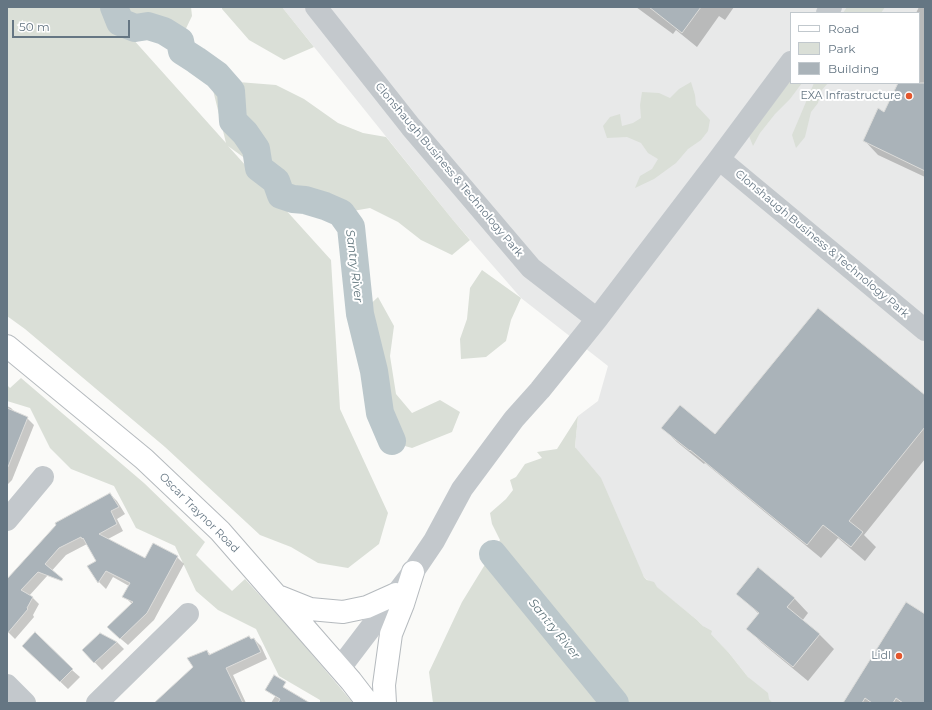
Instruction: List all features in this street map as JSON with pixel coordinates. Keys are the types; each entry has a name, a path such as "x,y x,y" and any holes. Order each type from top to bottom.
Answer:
{"main road":[{"name":"Oscar Traynor Road","path":"7,346 144,459 220,531 340,668 368,703"},
{"path":"385,703 384,685 391,634 403,604 413,572"},
{"path":"277,596 310,609 343,612 367,606 396,594"}],"street":[{"name":"Clonshaugh Business & Technology Park","path":"316,7 416,133 531,268 598,319"},
{"path":"340,668 413,572 434,541 460,517 520,431 531,401 598,319 790,63"},
{"name":"Clonshaugh Business & Technology Park","path":"719,159 925,330"},
{"path":"7,520 43,477"},
{"path":"97,703 188,614"},
{"path":"7,685 25,703"}],"shaded area":[{"path":"282,7 925,7 925,703 773,703 755,686 729,653 697,620 644,577 575,447 578,416 598,401 608,366 521,298 453,220"}],"green space":[{"path":"7,7 191,7 192,16 180,41 161,43 135,28 116,9 123,28 226,143 213,90 238,82 276,85 304,99 338,123 363,133 386,137 470,240 452,255 421,240 398,222 370,208 341,213 305,200 293,199 281,195 276,181 228,146 331,260 340,409 388,513 379,544 348,568 318,563 291,547 260,535 165,447 25,329 7,316"},
{"path":"222,7 282,7 314,47 284,60 249,40 222,9"},
{"path":"847,7 885,7 882,12 844,12"},
{"path":"790,81 790,84 801,84 760,133 753,146 749,136"},
{"path":"691,82 696,105 710,120 708,131 701,140 688,149 676,163 654,179 635,188 640,176 652,169 658,159 648,153 641,143 627,137 607,138 603,126 610,117 620,114 622,126 633,123 641,118 640,105 642,92 659,93 670,98 679,89"},
{"path":"814,84 827,84 821,91 818,103 811,112 805,137 796,148 792,135"},
{"path":"482,270 521,298 511,320 506,341 486,357 461,359 460,339 467,319 470,288"},
{"path":"378,297 394,326 390,356 396,394 412,413 440,400 460,412 452,432 412,448 387,441 367,403 374,371 360,314"},
{"path":"21,378 144,483 205,542 196,555 232,591 245,579 293,632 353,703 320,703 320,700 279,676 256,629 218,610 196,591 175,546 136,528 114,486 71,469 50,448 30,408 7,401 7,385 10,388"},
{"path":"578,416 575,447 601,478 644,577 647,580 654,582 657,587 703,626 712,631 711,634 729,653 748,677 768,693 769,699 773,703 433,703 429,672 462,602 500,540 492,524 490,513 506,499 513,490 510,480 516,477 525,464 542,458 537,452 557,449"}],"building":[{"path":"649,7 701,7 682,33"},
{"name":"EXA Infrastructure","path":"925,83 925,171 863,141 878,108 884,112 898,84"},
{"path":"818,308 925,395 925,427 849,521 863,532 851,547 823,525 807,545 661,428 680,405 715,434"},
{"path":"7,408 28,417 8,467 7,467"},
{"path":"110,493 119,507 111,511 117,524 99,534 145,558 153,543 178,556 147,613 120,639 107,627 133,602 122,597 130,583 106,571 98,583 87,566 96,561 81,537 59,548 45,564 63,579 62,581 38,572 21,590 33,597 27,608 28,609 7,634 7,579 56,525 55,523"},
{"path":"758,567 795,598 787,607 820,634 793,667 746,629 759,613 736,594"},
{"name":"Lidl","path":"906,602 925,614 925,703 903,703 896,698 893,703 872,703 865,698 862,703 843,703"},
{"path":"35,632 73,669 60,682 22,646"},
{"path":"100,633 117,642 94,663 82,650"},
{"path":"249,636 251,639 254,638 261,652 226,668 243,703 154,703 193,667 187,658 207,650 209,655"},
{"path":"274,675 286,682 283,687 310,703 278,703 280,699 265,690"}],"waterway":[{"name":"Santry River","path":"114,7 120,22 135,28 148,26 164,31 180,41 182,51 217,75 231,91 233,121 245,133 256,149 259,168 276,181 281,195 293,199 305,200 341,213 351,227 360,314 374,371 380,413 392,441"},
{"name":"Santry River","path":"493,554 615,703"}],"place":[{"name":"EXA Infrastructure","path":"909,96"},
{"name":"Lidl","path":"899,656"}]}
